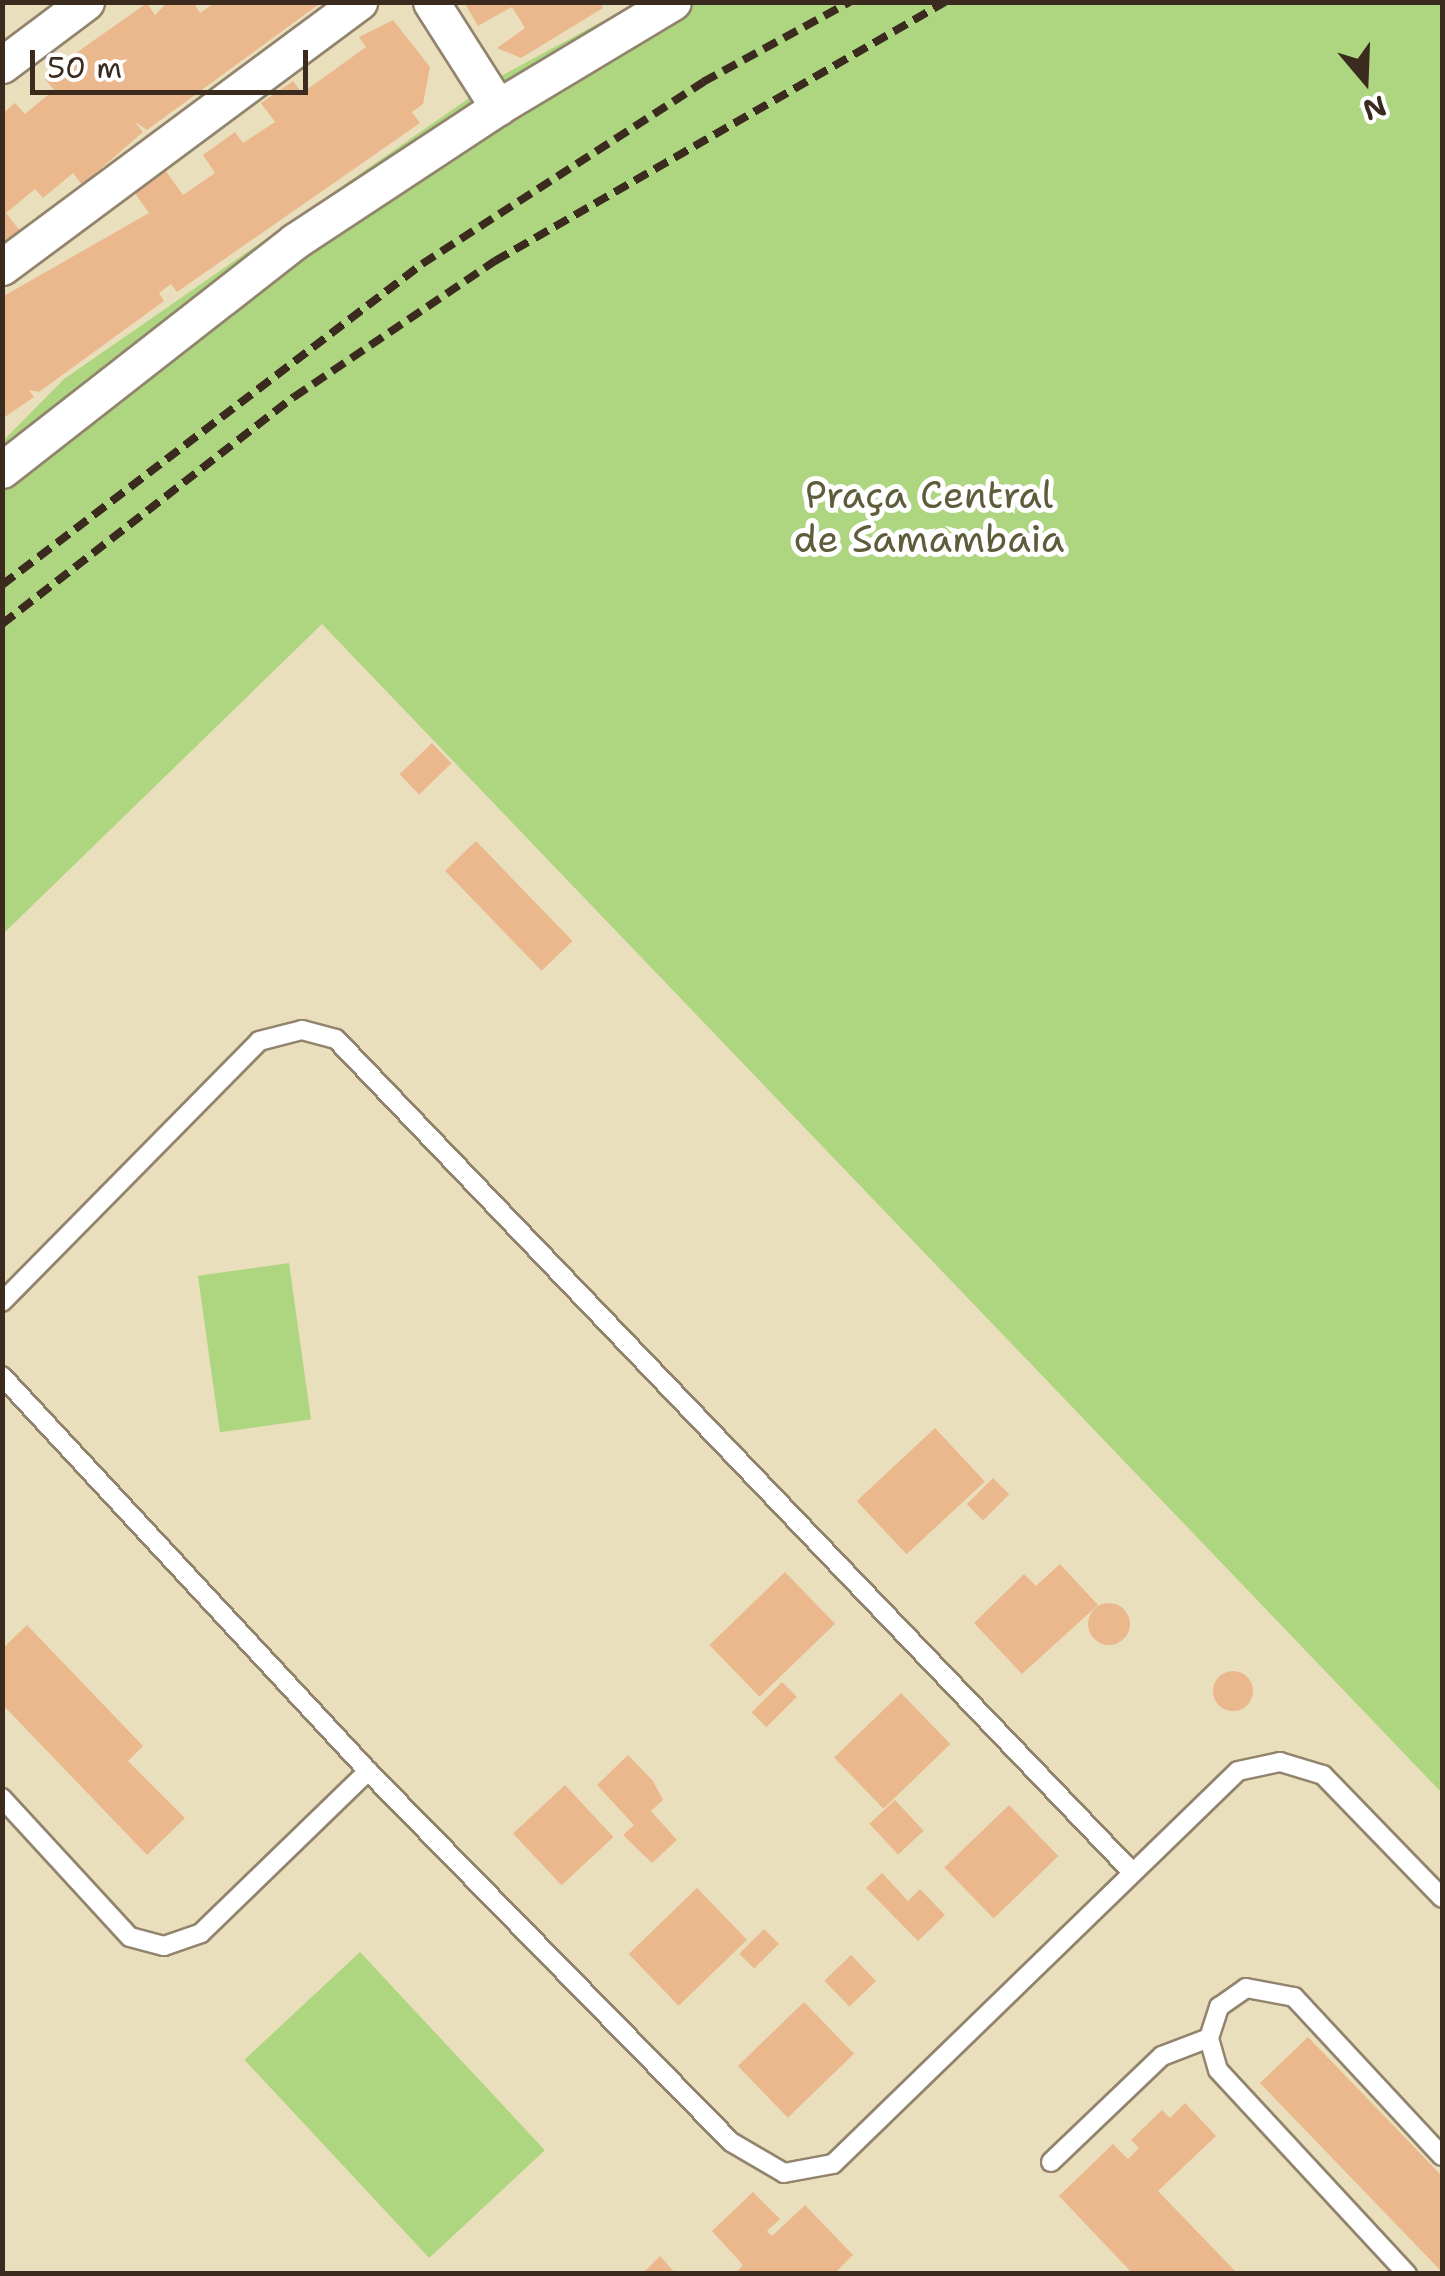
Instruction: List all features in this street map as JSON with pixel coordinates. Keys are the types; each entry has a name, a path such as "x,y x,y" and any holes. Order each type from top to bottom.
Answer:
{"street":[{"path":"6,53 86,2"},
{"path":"2,266 360,2"},
{"path":"431,2 498,107"},
{"path":"2,470 296,241 498,107 673,2"}],"lane":[{"path":"2,1302 259,1040 302,1030 336,1039 1132,1872"},
{"path":"2,1376 368,1771 731,2142 784,2172 833,2164 1238,1771 1280,1762 1323,1775 1442,1898"},
{"path":"2,1798 130,1937 164,1946 201,1933 368,1771"},
{"path":"1050,2162 1162,2056 1208,2038 1231,1996 1280,1989 1442,2156"},
{"path":"1208,2038 1218,2070 1407,2274"}],"green space":[{"name":"Praça Central de Samambaia","path":"636,3 1442,3 1442,1793 322,624 3,934 3,441 64,379 501,76"},
{"path":"289,1263 311,1419 220,1432 198,1276"},
{"path":"360,1952 545,2150 429,2258 244,2060"}],"building":[{"path":"168,2 193,2 200,13 216,2 322,2 147,130 135,122 143,132 82,185 73,173 43,198 35,189 6,213 21,232 2,247 2,114 15,103 25,114 54,90 45,79 83,48 147,3 155,15"},
{"path":"464,2 600,2 603,8 521,58 497,48 525,28 512,7 478,26"},
{"path":"393,20 430,67 423,104 412,112 420,123 177,292 171,284 159,293 164,301 39,392 29,390 34,397 2,419 2,297 149,213 134,192 165,170 183,195 215,173 203,155 235,132 243,143 275,122 261,103 293,81 302,93 366,47 359,37"},
{"path":"432,743 451,763 419,794 400,774"},
{"path":"476,841 573,941 542,971 445,871"},
{"path":"935,1428 985,1481 907,1554 857,1501"},
{"path":"993,1478 1009,1494 983,1520 967,1504"},
{"path":"1060,1564 1098,1605 1022,1674 974,1623 1024,1574 1036,1586"},
{"path":"785,1572 835,1624 759,1697 709,1645"},
{"path":"1109,1603 1124,1609 1130,1624 1124,1639 1109,1645 1094,1639 1088,1624 1094,1609"},
{"path":"27,1625 143,1746 128,1761 185,1818 147,1855 2,1704 2,1649"},
{"path":"1233,1671 1247,1677 1253,1691 1247,1705 1233,1711 1219,1705 1213,1691 1219,1677"},
{"path":"782,1682 797,1697 766,1727 752,1712"},
{"path":"901,1693 950,1744 883,1809 834,1758"},
{"path":"628,1755 653,1781 663,1800 651,1811 677,1840 652,1863 623,1835 634,1825 597,1785"},
{"path":"565,1785 613,1837 561,1885 513,1833"},
{"path":"895,1800 924,1831 898,1855 869,1824"},
{"path":"1009,1805 1058,1856 994,1919 944,1868"},
{"path":"882,1873 908,1901 920,1889 945,1915 918,1941 866,1888"},
{"path":"697,1888 747,1940 679,2006 629,1954"},
{"path":"764,1929 779,1944 754,1969 739,1954"},
{"path":"851,1955 876,1981 849,2007 824,1981"},
{"path":"804,2002 854,2054 788,2118 738,2066"},
{"path":"1308,2037 1442,2176 1442,2272 1260,2083"},
{"path":"1185,2103 1216,2136 1158,2191 1238,2274 1133,2274 1059,2196 1113,2144 1128,2159 1139,2148 1131,2140 1162,2110 1170,2118"},
{"path":"753,2192 780,2219 767,2231 772,2236 805,2205 853,2255 834,2274 735,2274 743,2265 712,2231"},
{"path":"660,2256 676,2274 642,2274"}],"railway":[{"path":"2,585 422,264 703,82 850,2"},
{"path":"2,624 294,397 495,261 945,2"}]}
